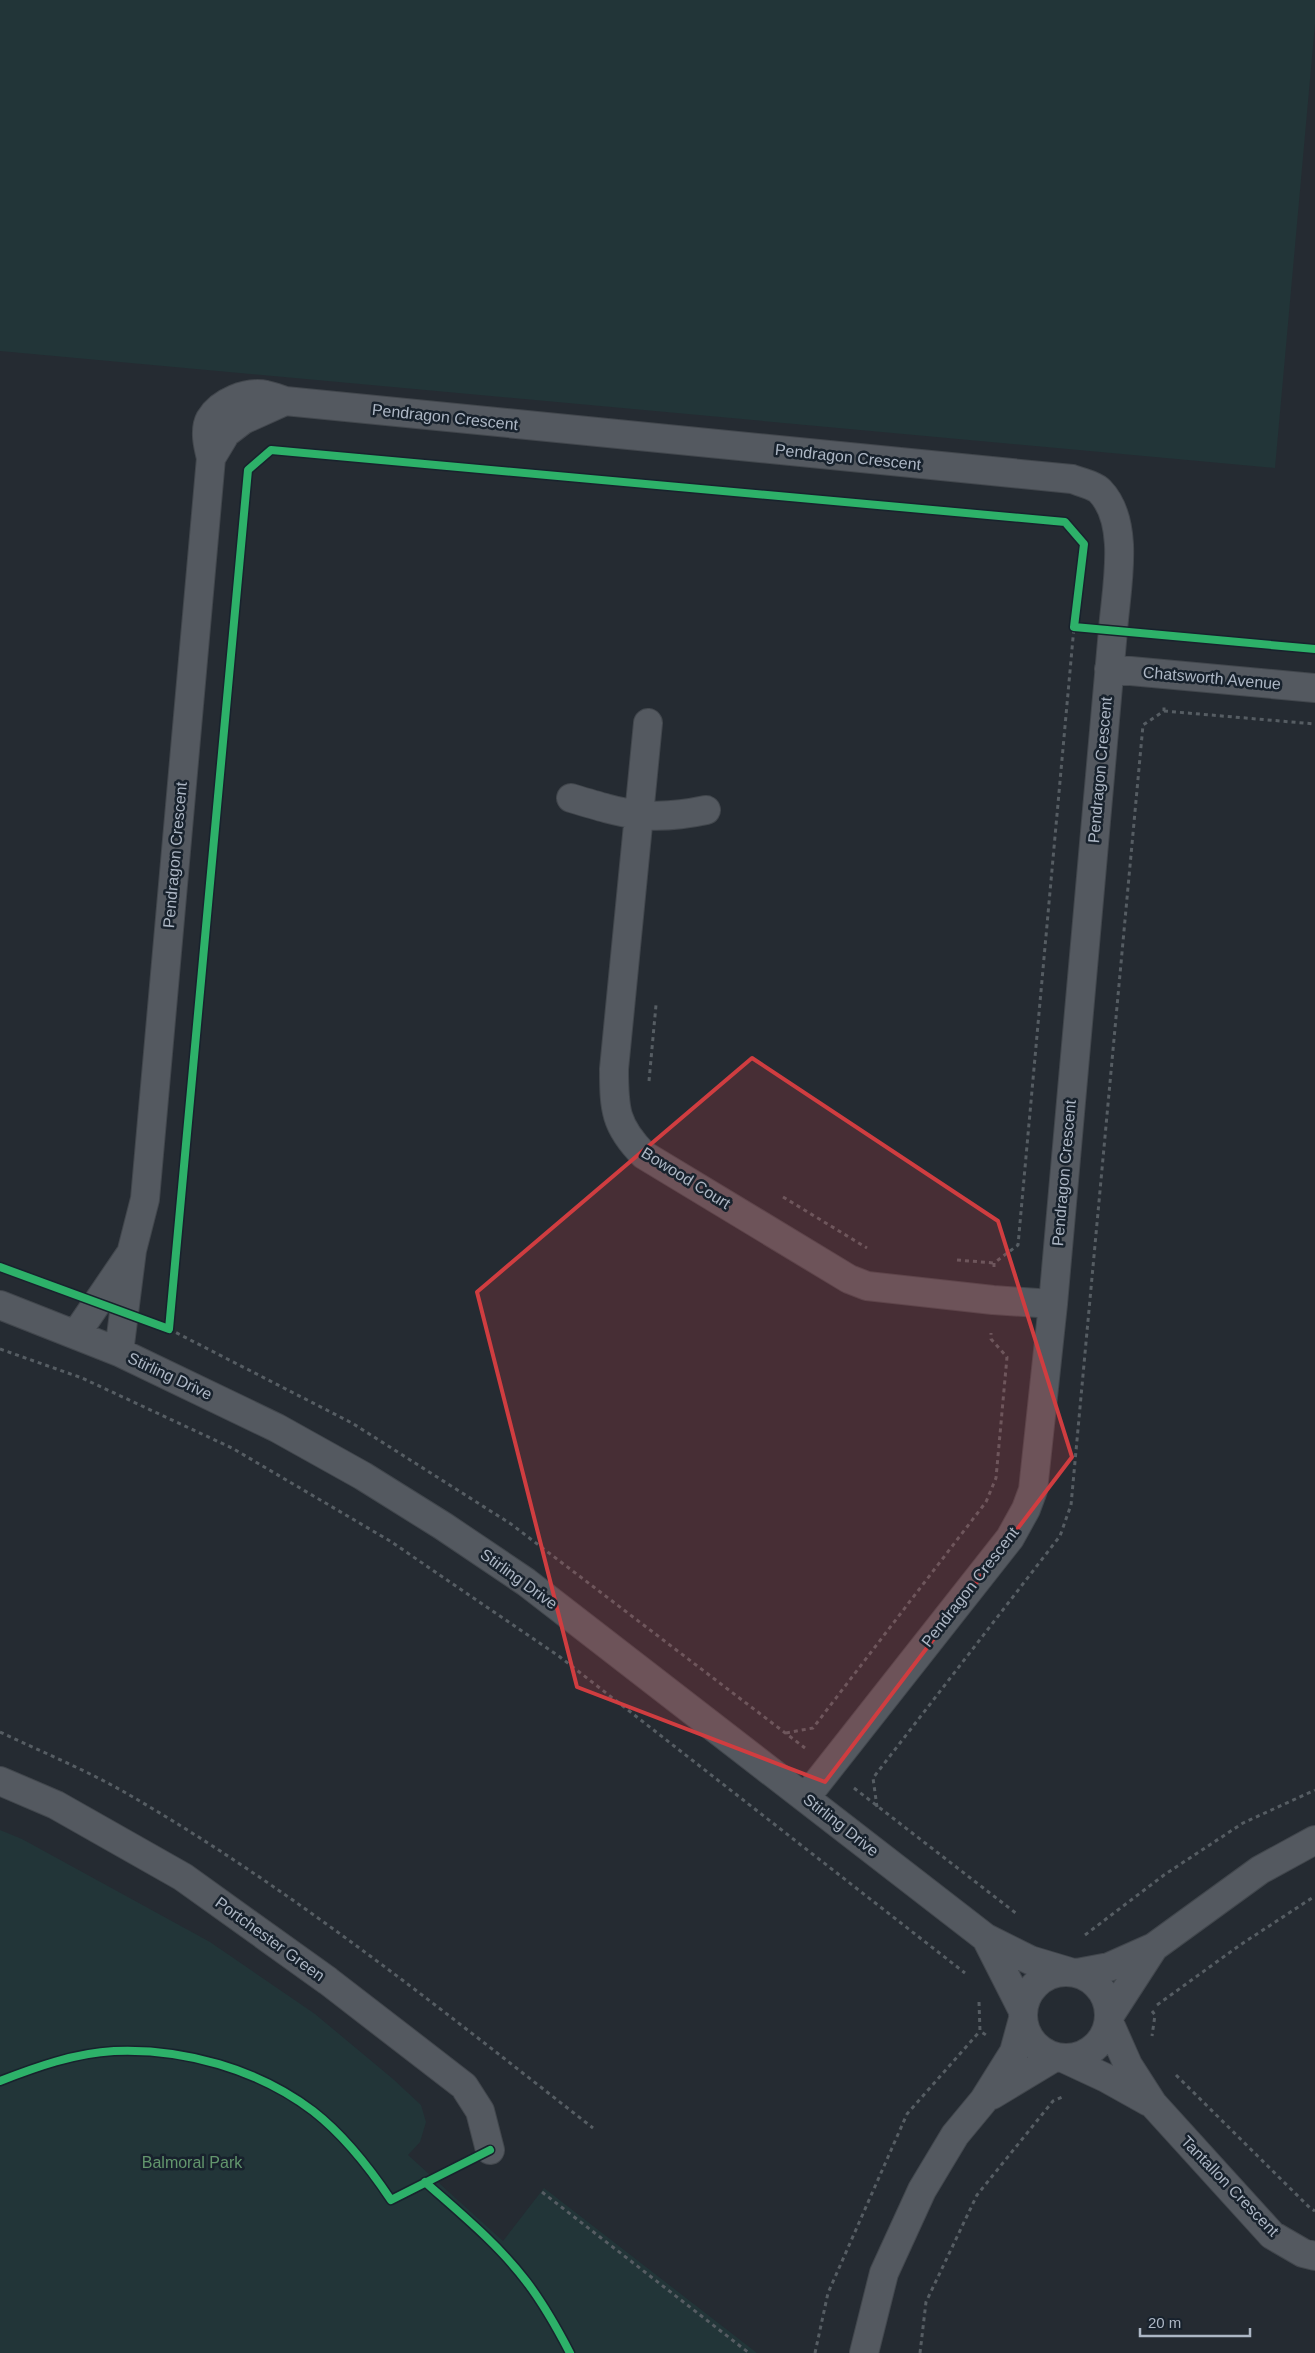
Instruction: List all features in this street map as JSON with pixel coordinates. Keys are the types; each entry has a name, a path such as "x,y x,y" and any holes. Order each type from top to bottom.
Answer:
{"street":[{"name":"Pendragon Crescent","path":"119,1352 132,1250 144,1199 211,458 226,433 243,420 285,401 1072,479 1099,490 1111,508 1120,531 1113,630 1053,1304 1033,1490 1026,1509 1010,1538 806,1797"},
{"name":"Chatsworth Avenue","path":"1109,669 1315,688"},
{"name":"Bowood Court","path":"648,723 614,1069 616,1112 620,1126 630,1140 644,1154 849,1279 867,1286 893,1290 1053,1304"},
{"path":"571,798 638,816 673,817 706,810"},
{"name":"Pendragon Crescent","path":"76,1334 132,1250"},
{"name":"Stirling Drive","path":"0,1305 119,1352 277,1428 363,1476 443,1526 526,1582 986,1938 1030,1960 1074,1973"},
{"name":"Portchester Green","path":"0,1781 56,1805 184,1877 328,1981 464,2086 480,2111 490,2150"},
{"path":"1022,2061 1023,2015 1026,1998 1034,1987 1044,1979 1056,1974 1074,1973 1109,1966 1154,1947 1260,1870 1315,1840"},
{"name":"Stirling Drive","path":"986,1938 1012,1986 1023,2015"},
{"path":"864,2353 884,2273 922,2190 955,2135 984,2100 1022,2061 1075,2058 1088,2053 1102,2039 1109,2018 1154,1947"},
{"path":"1074,1973 1097,1984 1104,1994 1109,2018"},
{"path":"1023,2015 1026,2032 1033,2043 1043,2052 1059,2058 1117,2071"},
{"name":"Tantallon Crescent","path":"1109,2018 1117,2071 1153,2104 1272,2235 1303,2253 1315,2256"}],"path":[{"path":"947,1259 994,1263 1018,1245 1075,618"},
{"path":"1074,627 1113,630"},
{"path":"1164,711 1315,724"},
{"path":"649,1091 656,1003"},
{"path":"776,1193 869,1250"},
{"path":"786,1733 813,1728 986,1502 996,1478 1007,1357 991,1339 994,1263"},
{"path":"123,1313 169,1329 170,1319"},
{"path":"0,1349 82,1378 232,1448 390,1541 560,1657 968,1976"},
{"path":"0,1732 124,1792 246,1866 422,1994 593,2128"},
{"path":"1076,1938 1085,1935 1164,1875 1243,1822 1315,1790"},
{"path":"920,2353 926,2302 976,2195 1053,2101 1117,2071 1150,2050 1155,2015 1151,2010 1240,1945 1315,1896"},
{"path":"1085,1935 1109,1966"},
{"path":"815,2353 828,2293 907,2114 980,2031 980,2001 1012,1986"},
{"path":"980,2031 1022,2061 1053,2101"},
{"path":"1171,2070 1315,2211"},
{"path":"542,2192 750,2353"}],"highlighted area":[{"path":"752,1058 998,1221 1072,1457 825,1782 577,1687 477,1292"}],"green space":[{"path":"0,0 1315,0 1315,24 1275,468 0,351"},
{"name":"Balmoral Park","path":"0,1830 22,1839 210,1942 315,2014 421,2105 426,2122 420,2142 408,2155 503,2241 544,2188 757,2353 0,2353"}],"cycle path":[{"path":"0,1267 169,1329 248,470 271,450 1065,522 1084,544 1074,627 1315,649"},
{"path":"0,2081 42,2066 99,2052 140,2051 166,2053 219,2064 268,2083 313,2111 356,2152 391,2200 490,2150"},
{"path":"425,2182 478,2229 515,2267 544,2307 570,2353"}]}
